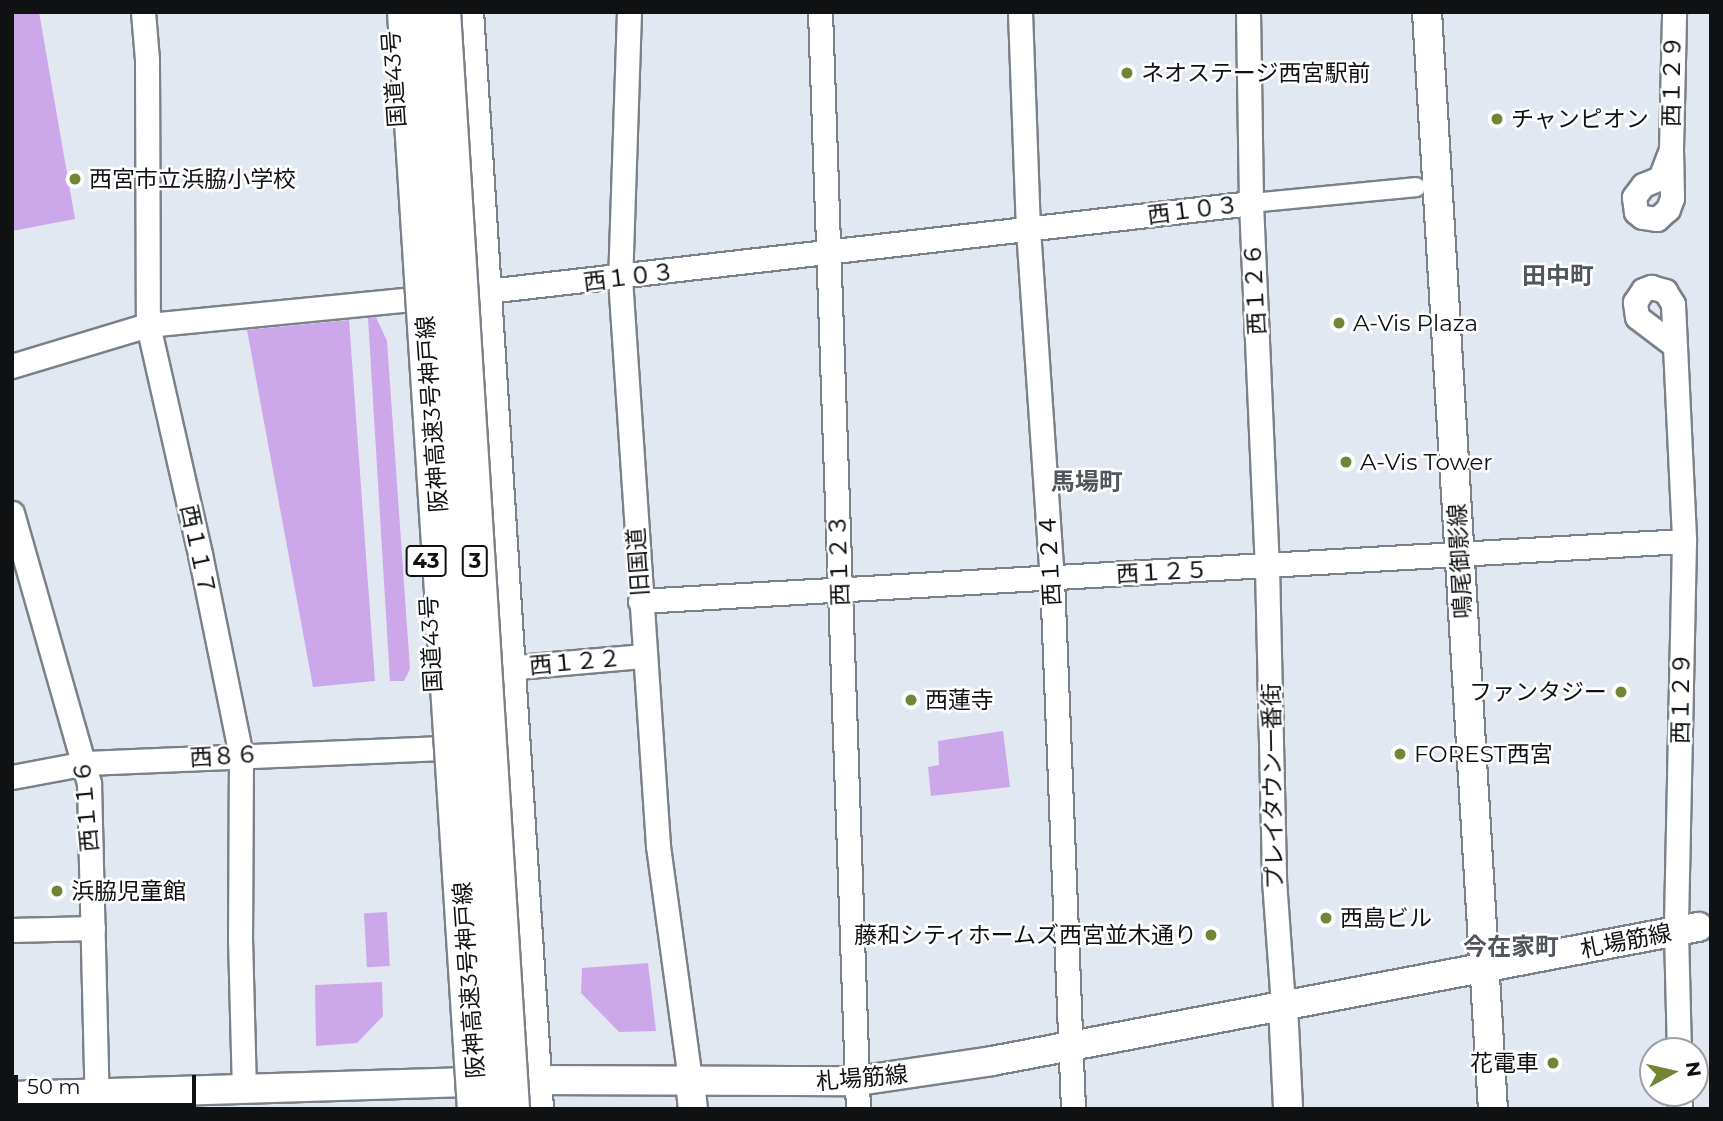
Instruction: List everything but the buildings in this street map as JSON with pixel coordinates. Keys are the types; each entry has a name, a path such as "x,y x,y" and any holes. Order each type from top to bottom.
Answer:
{"highway":[{"name":"国道43号","path":"389,12 437,748 468,1100"},
{"name":"阪神高速3号神戸線","path":"407,12 468,1100"},
{"name":"阪神高速3号神戸線","path":"441,12 525,1099"},
{"path":"464,12 506,668 525,1099"}],"street":[{"name":"西１１７","path":"143,12 147,60 148,325 200,554 241,755 240,939 244,1088"},
{"name":"旧国道","path":"629,12 620,278 640,601 665,915 692,1095"},
{"name":"西１２３","path":"820,12 858,1109"},
{"name":"西１２４","path":"1020,12 1028,229 1052,579 1073,1109"},
{"name":"西１２６","path":"1248,12 1251,203 1268,566"},
{"name":"鳴尾御影線","path":"1427,12 1493,1109"},
{"name":"西１２９","path":"1671,149 1674,12"},
{"path":"1251,203 1416,187"},
{"name":"西１０３","path":"12,366 148,325 620,278 1251,203"},
{"name":"西１２９","path":"1674,345 1684,541 1687,929 1680,1037"},
{"name":"西１１６","path":"12,513 86,763 89,783 96,1101"},
{"name":"西１２５","path":"640,601 1684,541"},
{"name":"プレイタウン一番街","path":"1268,566 1274,880 1283,1005"},
{"name":"西１２２","path":"506,668 644,656"},
{"name":"西８６","path":"12,777 86,763 437,748"},
{"path":"12,930 93,928"},
{"name":"札場筋線","path":"12,1096 96,1101 244,1088 468,1100 525,1099 692,1095 857,1081 1069,1046 1687,929"},
{"path":"1283,1005 1288,1109"}],"shaded area":[{"path":"12,12 39,12 75,219 12,231"},
{"path":"376,317 387,341 410,669 404,681 390,681 368,318"},
{"path":"349,320 375,681 313,687 247,330"},
{"path":"1003,731 1010,787 931,796 928,767 939,765 938,741"},
{"path":"387,912 390,966 367,967 364,913"},
{"path":"648,963 656,1031 619,1032 581,993 582,968"},
{"path":"382,982 383,1016 357,1043 316,1046 315,985"}],"place":[{"name":"ネオステージ西宮駅前","path":"1127,73"},
{"name":"チャンピオン","path":"1497,119"},
{"name":"西宮市立浜脇小学校","path":"75,179"},
{"name":"A-Vis Plaza","path":"1339,323"},
{"name":"A-Vis Tower","path":"1346,462"},
{"name":"ファンタジー","path":"1621,692"},
{"name":"西蓮寺","path":"911,700"},
{"name":"FOREST西宮","path":"1400,754"},
{"name":"浜脇児童館","path":"57,891"},
{"name":"西島ビル","path":"1326,918"},
{"name":"藤和シティホームズ西宮並木通り","path":"1211,935"},
{"name":"花電車","path":"1553,1063"}],"district":[{"name":"田中町","path":"1558,276"},
{"name":"馬場町","path":"1087,482"},
{"name":"今在家町","path":"1511,947"}]}
